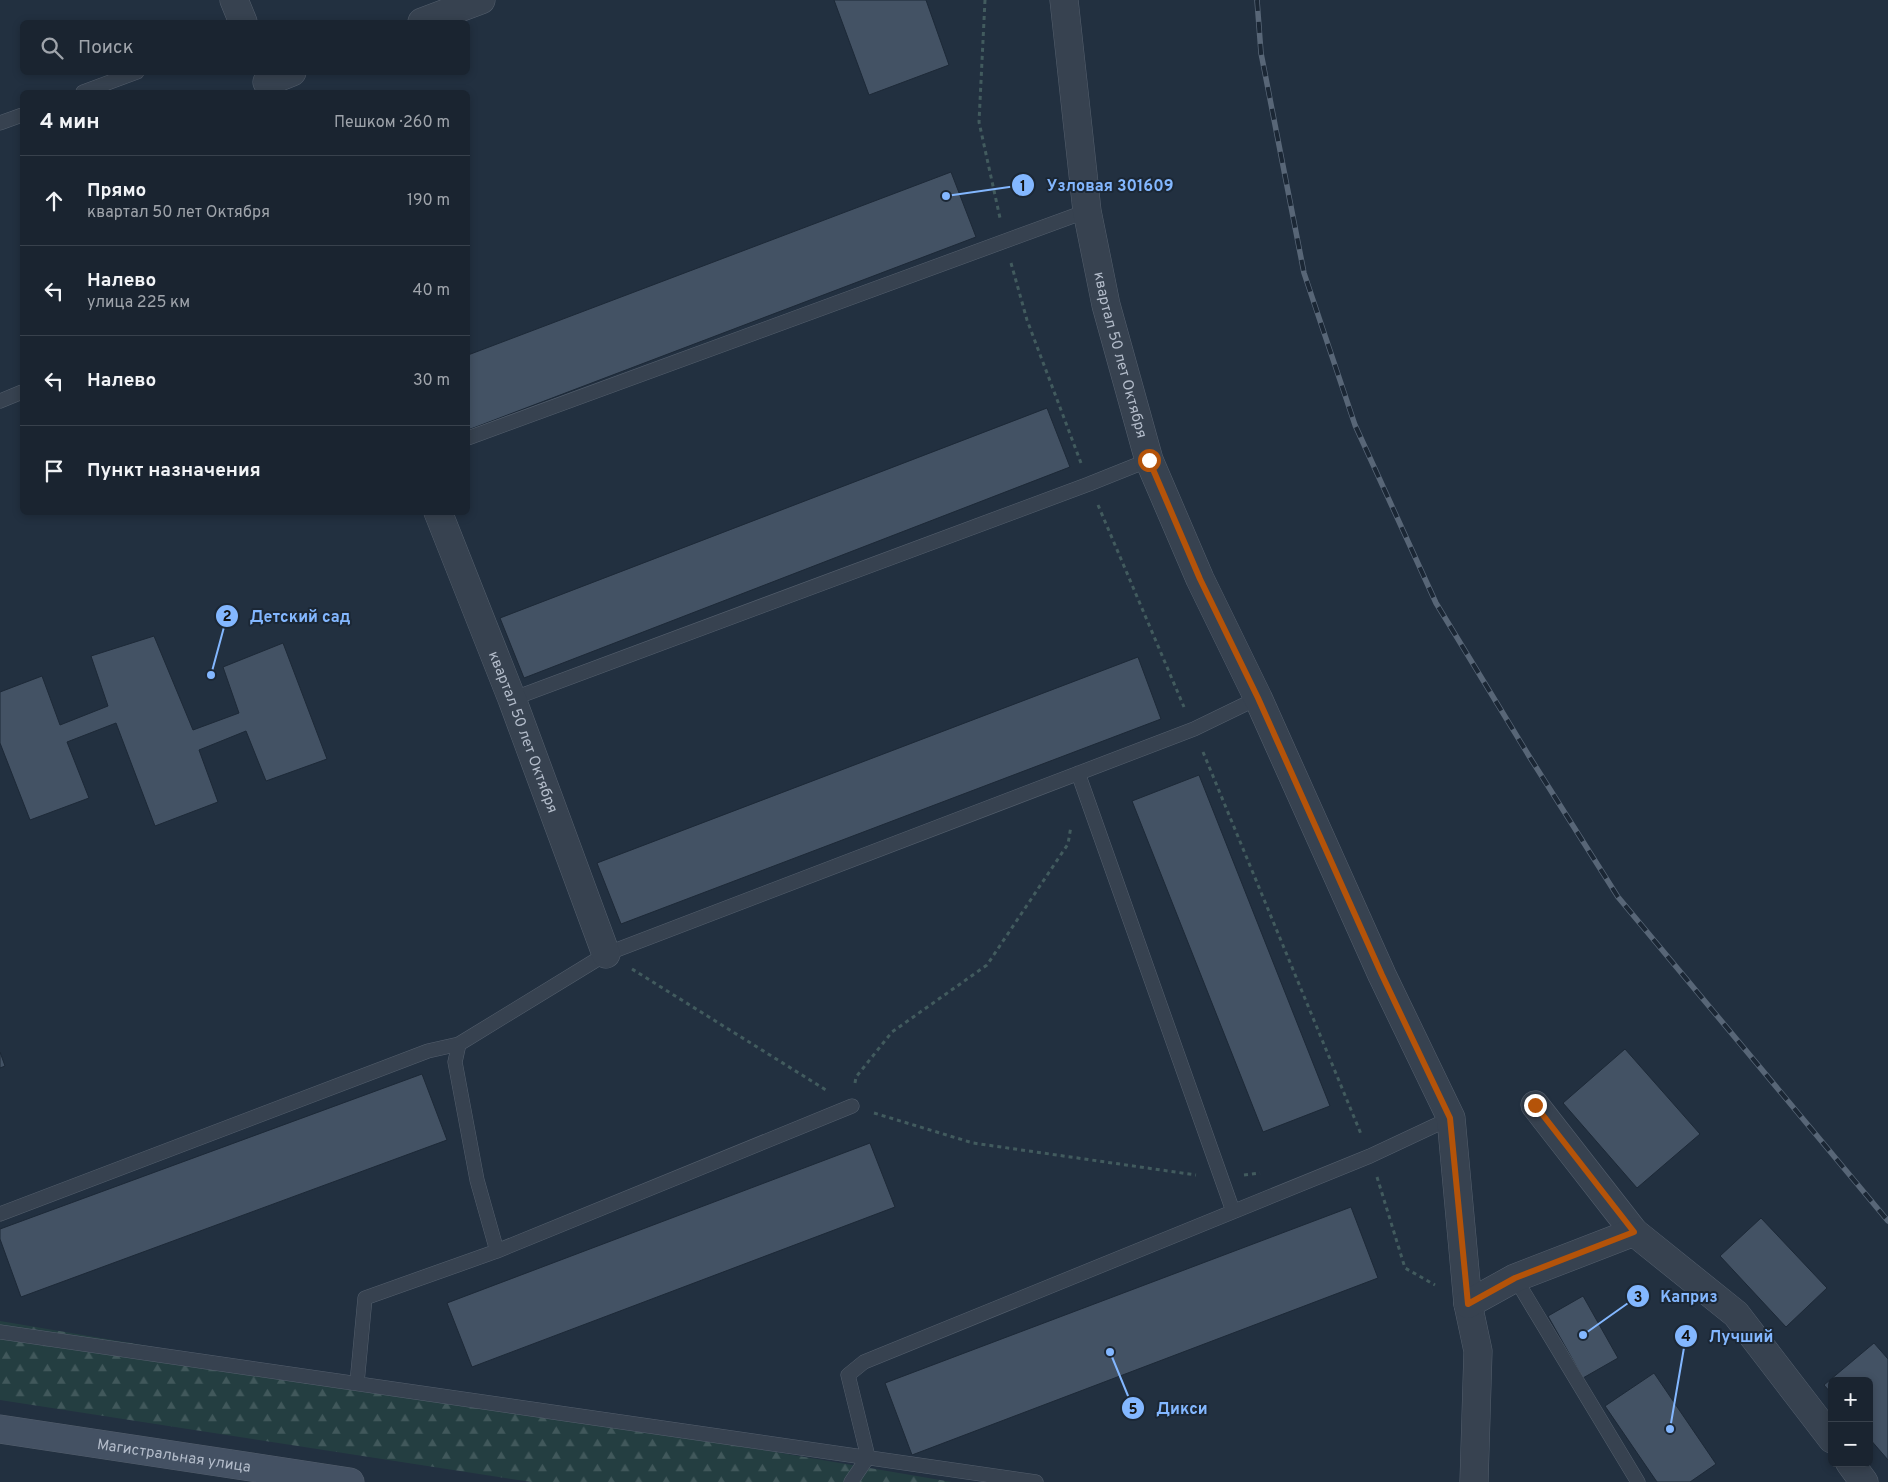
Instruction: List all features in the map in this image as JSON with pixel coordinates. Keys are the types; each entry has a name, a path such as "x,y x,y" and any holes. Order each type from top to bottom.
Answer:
{"main road":[{"name":"Магистральная улица","path":"0,1429 350,1482"}],"street":[{"path":"234,0 242,20"},
{"path":"427,20 481,0"},
{"name":"квартал 50 лет Октября","path":"1064,0 1087,211 1106,305 1149,460 1200,579 1258,698 1382,975 1450,1118 1468,1304 1478,1351 1474,1482"},
{"path":"267,82 284,75"},
{"name":"квартал 50 лет Октября","path":"439,515 512,699 606,954"},
{"path":"1535,1105 1634,1232 1736,1314 1828,1435"},
{"path":"1468,1304 1515,1278 1634,1232"},
{"path":"1853,1467 1864,1482"}],"lane":[{"path":"88,90 129,75"},
{"path":"0,123 20,116"},
{"path":"470,437 1087,211"},
{"path":"0,401 20,393"},
{"path":"512,699 1149,460"},
{"path":"0,1214 428,1051 459,1044 606,954 1194,730 1258,698"},
{"path":"1078,774 1233,1211"},
{"path":"459,1044 455,1062 470,1144 477,1180 497,1251"},
{"path":"357,1382 365,1298 497,1251 852,1106"},
{"path":"868,1458 848,1375 864,1362 1370,1156 1450,1118"},
{"path":"1515,1278 1638,1482"},
{"path":"0,1332 357,1382 1036,1482"},
{"path":"850,1482 868,1458"}],"path":[{"path":"985,0 979,122 1005,241 1028,320 1089,484 1194,730 1370,1156 1405,1268 1468,1304"},
{"path":"852,1106 856,1077 892,1032 987,965 1068,844 1078,774"},
{"path":"606,954 852,1106 973,1143 1221,1179 1268,1172"}],"green space":[{"path":"0,1321 952,1482 531,1482 0,1400"}],"building":[{"path":"834,0 926,0 949,65 869,95"},
{"path":"951,172 976,237 470,429 470,354"},
{"path":"1047,408 1070,467 524,678 500,618"},
{"path":"154,636 193,730 239,713 223,667 283,643 327,759 266,781 246,731 199,750 218,802 155,826 116,723 67,742 89,798 30,820 0,743 0,692 42,676 60,725 108,706 91,656"},
{"path":"1138,657 1161,719 621,924 597,863"},
{"path":"1199,775 1330,1106 1263,1132 1132,801"},
{"path":"1625,1049 1700,1134 1637,1188 1563,1103"},
{"path":"0,1052 5,1066 0,1068"},
{"path":"422,1074 447,1140 21,1297 0,1239 0,1229"},
{"path":"870,1143 895,1207 472,1367 447,1303"},
{"path":"1351,1207 1378,1278 912,1455 885,1383"},
{"path":"1761,1218 1827,1288 1786,1327 1720,1256"},
{"path":"1583,1296 1618,1358 1583,1378 1548,1316"},
{"path":"1874,1343 1888,1359 1888,1460 1873,1443 1873,1377 1834,1377"},
{"path":"1654,1373 1716,1464 1690,1482 1657,1482 1605,1406"},
{"path":"1828,1382 1828,1390 1824,1385"}],"railway":[{"path":"1257,0 1261,53 1304,273 1355,425 1436,603 1618,897 1888,1221"}],"place":[{"name":"Узловая 301609","path":"946,196"},
{"name":"Детский сад","path":"211,675"},
{"name":"Каприз","path":"1583,1335"},
{"name":"Дикси","path":"1110,1352"},
{"name":"Лучший","path":"1670,1429"}],"route":[{"path":"1149,460 1200,579 1258,698 1382,975 1450,1118 1468,1304 1515,1278 1634,1232 1535,1105"}]}
